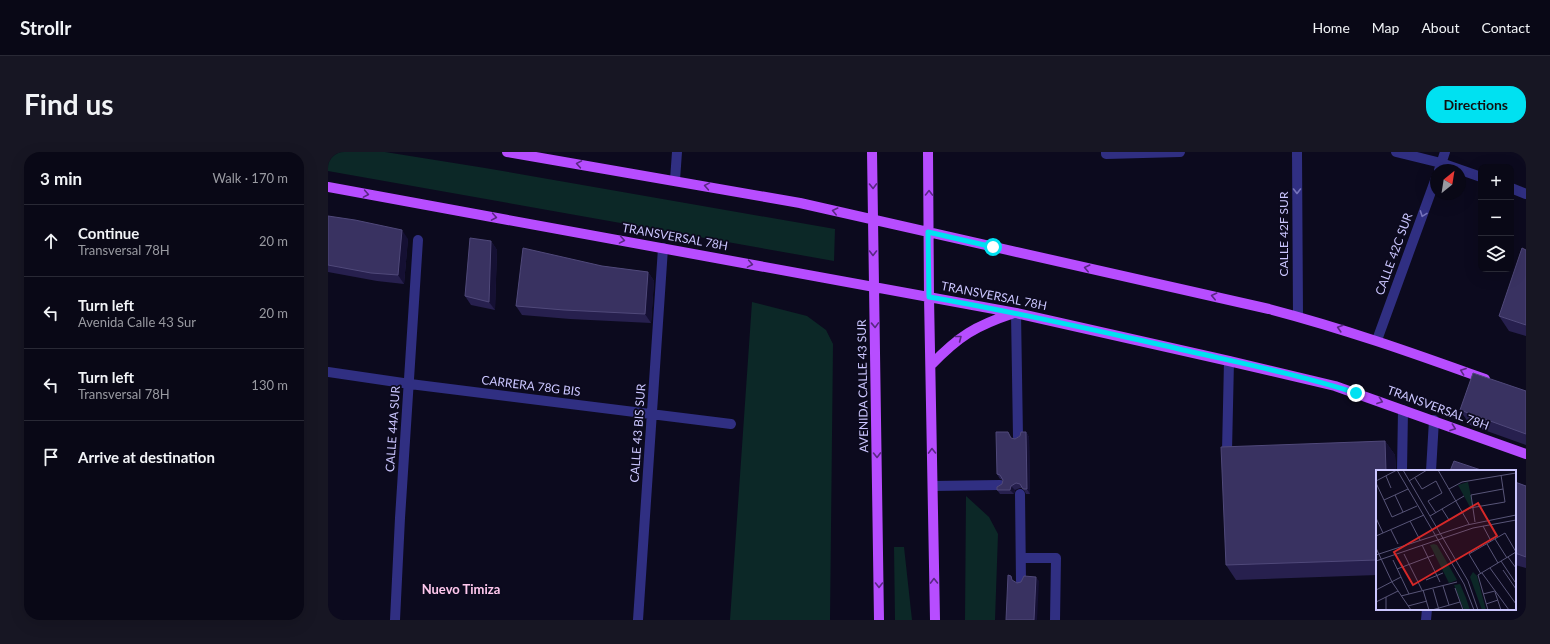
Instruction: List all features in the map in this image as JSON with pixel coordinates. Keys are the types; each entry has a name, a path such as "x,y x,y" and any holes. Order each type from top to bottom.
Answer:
{"main road":[{"path":"507,152 675,180 800,203 1298,316 1377,340 1496,383"},
{"name":"AVENIDA CALLE 43 SUR","path":"872,152 879,620"},
{"path":"928,152 934,620"},
{"name":"TRANSVERSAL 78H","path":"328,187 1016,313 1335,386 1526,454"},
{"path":"931,365 943,352 970,331 987,322 1016,313"}],"street":[{"path":"675,180 677,152"},
{"path":"1106,153 1180,152"},
{"name":"CALLE 42F SUR","path":"1297,152 1298,316"},
{"path":"1396,152 1434,164"},
{"path":"1441,164 1445,152"},
{"path":"1466,174 1478,177"},
{"path":"1514,189 1526,194"},
{"name":"CALLE 42C SUR","path":"1377,340 1430,194"},
{"name":"CALLE 44A SUR","path":"395,620 418,240"},
{"name":"CALLE 43 BIS SUR","path":"638,620 663,248"},
{"path":"1016,313 1018,437"},
{"path":"1227,451 1229,361"},
{"name":"CARRERA 78G BIS","path":"328,372 410,384 731,424"},
{"path":"1402,470 1403,410"},
{"path":"1431,470 1434,420"},
{"path":"933,486 1000,485"},
{"path":"1020,494 1021,580"},
{"path":"1021,558 1056,558 1055,620"},
{"path":"1426,620 1427,610"}],"green space":[{"path":"328,152 385,152 835,229 834,261 328,171"},
{"path":"752,302 807,316 826,330 833,344 830,620 730,620"},
{"path":"966,496 989,517 998,534 995,620 965,620"},
{"path":"894,547 904,547 912,620 895,620"}],"building":[{"path":"328,216 402,230 398,275 371,273 328,265"},
{"path":"470,238 491,241 489,302 465,296"},
{"path":"523,248 602,266 648,272 645,314 516,306"},
{"path":"1522,248 1526,250 1526,325 1499,316"},
{"path":"1473,373 1526,391 1526,434 1460,410"},
{"path":"996,432 1008,432 1011,438 1015,439 1020,436 1021,432 1026,432 1027,489 1023,489 1020,484 1016,483 1011,486 1010,490 997,490 997,487 1002,484 1003,480 1000,475 997,474"},
{"path":"1385,441 1386,470 1376,470 1376,560 1226,565 1221,447"},
{"path":"1454,461 1481,470 1450,470"},
{"path":"1516,482 1526,486 1526,557 1516,553"},
{"path":"1008,575 1011,576 1012,580 1017,583 1021,582 1024,576 1036,577 1034,620 1006,620"}],"district":[{"name":"Nuevo Timiza","path":"461,589"}],"route":[{"path":"993,247 928,232 929,297 1016,313 1313,380 1356,393"}]}
